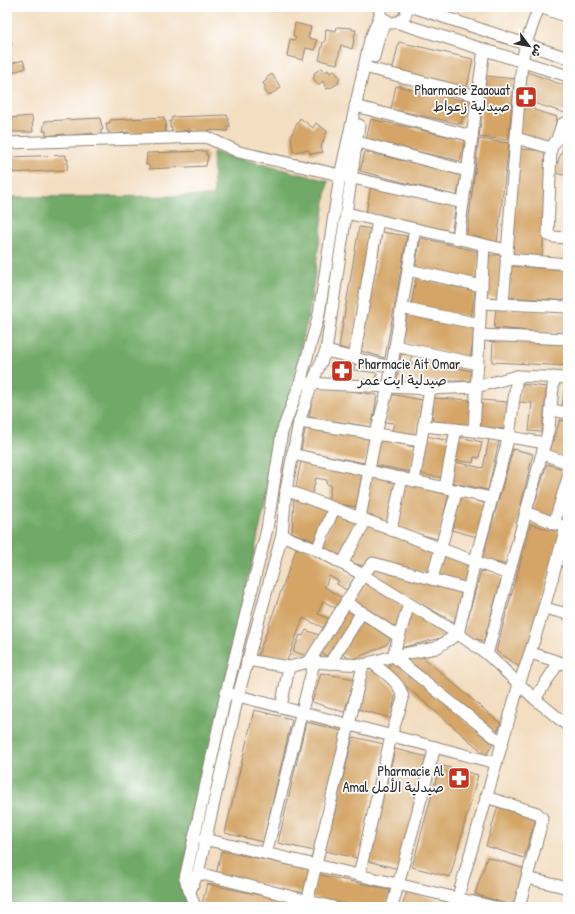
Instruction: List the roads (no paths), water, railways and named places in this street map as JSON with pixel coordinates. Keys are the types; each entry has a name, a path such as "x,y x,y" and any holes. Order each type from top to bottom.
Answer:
{"street":[{"path":"386,17 405,17 407,7"},
{"path":"413,7 526,42 568,58"},
{"path":"503,304 522,61 526,42 539,7 568,17"},
{"path":"386,17 568,76"},
{"path":"190,892 198,873 204,840 238,696 282,535 286,490 299,422 312,383 326,351 351,178 352,141 358,107 367,68 386,17"},
{"path":"458,239 484,50"},
{"path":"367,68 478,96"},
{"path":"358,107 472,136"},
{"path":"568,122 562,124 557,139 551,148 548,235 553,237 568,238"},
{"path":"7,143 206,137 239,152 463,203"},
{"path":"516,138 551,148"},
{"path":"352,141 467,171"},
{"path":"195,907 185,879 226,693 267,529 282,432 300,383 319,314 340,176 352,141"},
{"path":"346,213 484,245 507,255 568,264"},
{"path":"354,358 378,220"},
{"path":"342,564 363,519 368,471 388,388 400,308 415,229"},
{"path":"474,431 484,245"},
{"path":"408,270 482,286"},
{"path":"481,302 568,307"},
{"path":"400,308 479,329 568,339"},
{"path":"395,346 478,364"},
{"path":"326,351 391,367"},
{"path":"300,383 430,389 476,387 517,376 568,378"},
{"path":"247,660 290,667 311,662 367,663 393,656 436,648 458,634 491,498 509,436 517,376"},
{"path":"487,654 525,512 543,454 552,410 554,377"},
{"path":"414,481 430,389"},
{"path":"552,410 568,413"},
{"path":"299,422 420,441"},
{"path":"423,426 474,431 545,443"},
{"path":"445,487 456,429"},
{"path":"292,454 491,498"},
{"path":"543,454 568,463"},
{"path":"554,524 568,477"},
{"path":"390,530 402,478"},
{"path":"286,490 508,574"},
{"path":"432,579 457,490"},
{"path":"317,550 334,508"},
{"path":"456,903 519,684 531,653 567,527 554,524 525,512"},
{"path":"282,535 317,550 362,575 458,634 487,654 535,699 568,726"},
{"path":"266,854 302,712 311,662 362,575 374,562 468,590"},
{"path":"346,602 399,637"},
{"path":"393,656 409,604"},
{"path":"544,608 568,614"},
{"path":"330,663 362,612"},
{"path":"531,653 563,663 535,699"},
{"path":"393,656 502,743"},
{"path":"307,904 349,725 367,663"},
{"path":"359,876 391,736 403,699 403,694 395,682 367,663"},
{"path":"281,707 290,667"},
{"path":"226,693 496,763"},
{"path":"392,907 435,747"},
{"path":"486,797 526,809 541,816 541,825 519,907"},
{"path":"204,840 398,884 456,903 495,907"},
{"path":"198,873 307,904 333,907"},
{"path":"527,878 568,888"}],"place":[{"name":"Pharmacie Zaaouat صيدلية زعواط","path":"526,97"},
{"name":"Pharmacie Ait Omar صيدلية ايت عمر","path":"342,371"},
{"name":"Pharmacie Al Amal صيدلية الأمل","path":"459,778"}]}
